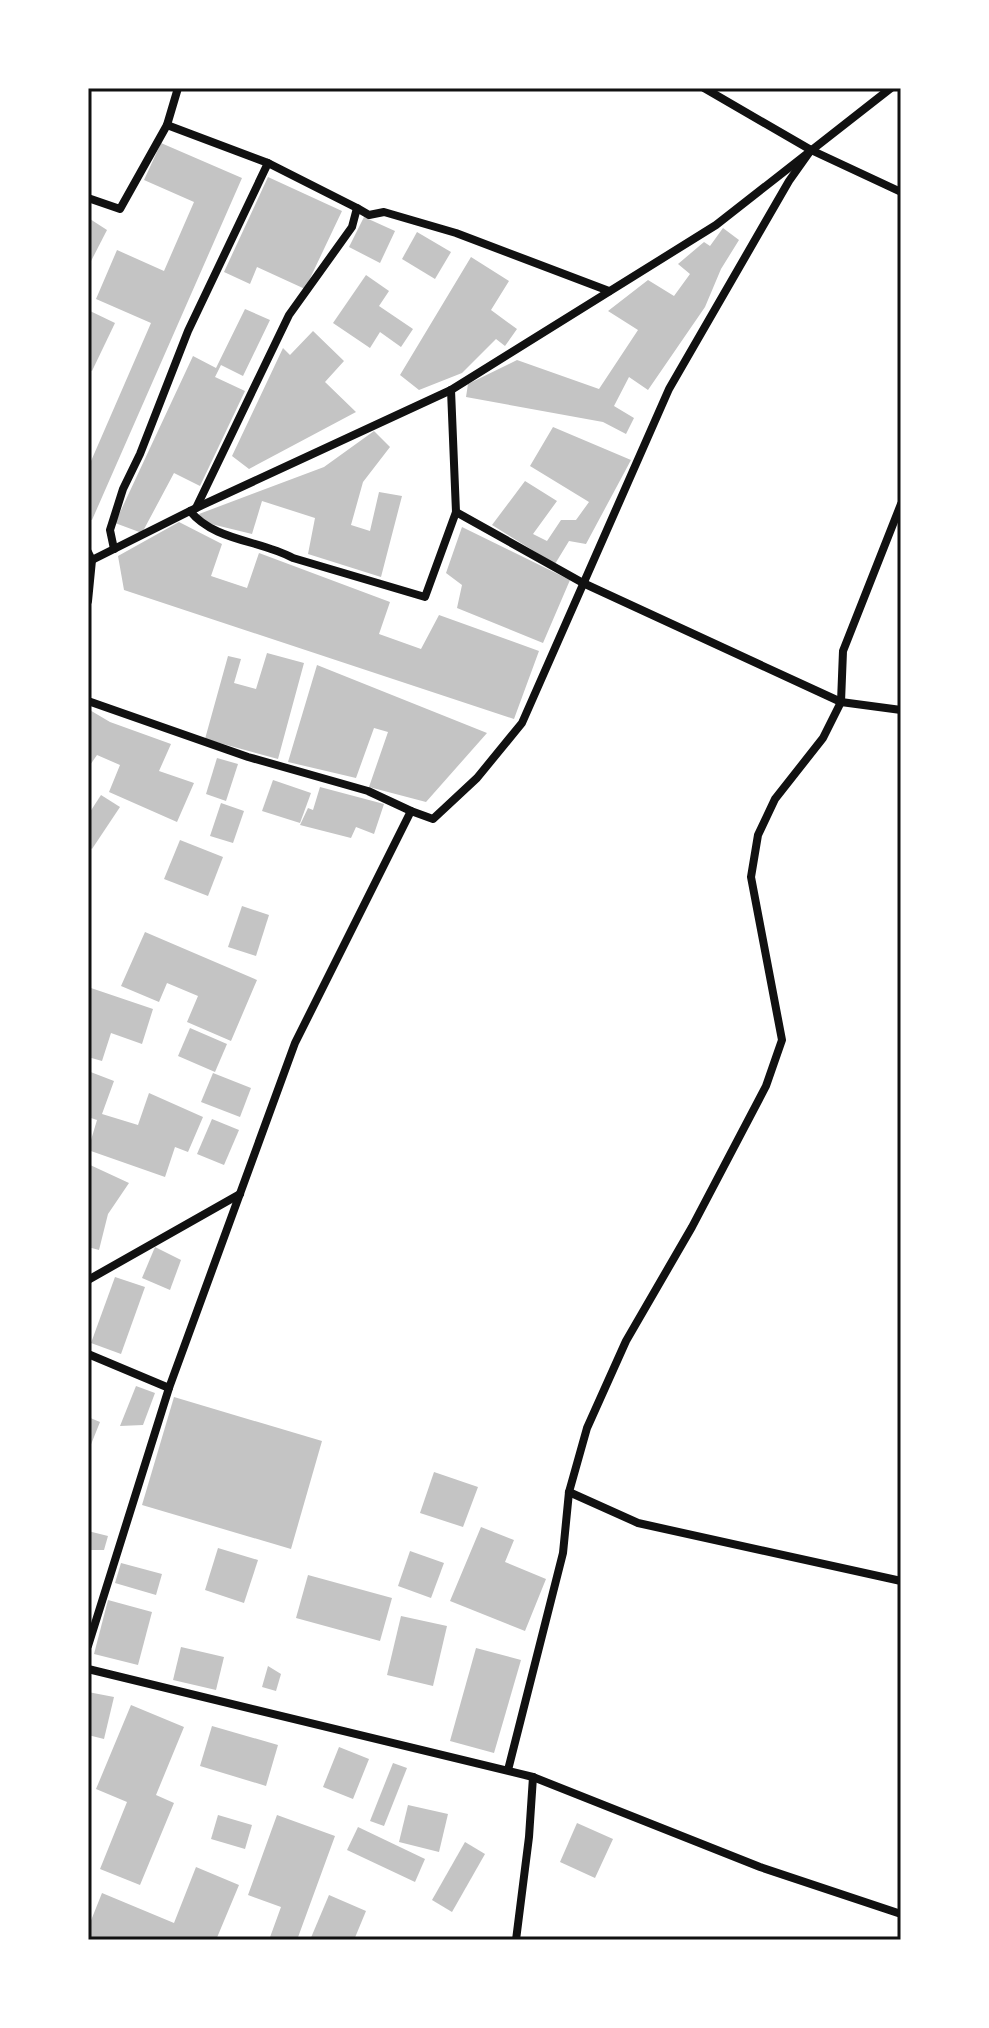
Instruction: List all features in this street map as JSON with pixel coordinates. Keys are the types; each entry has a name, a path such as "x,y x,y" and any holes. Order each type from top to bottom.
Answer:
{"street":[{"path":"88,198 120,209 167,125 178,88"},
{"path":"704,88 811,150 901,192"},
{"path":"88,601 89,558 451,390 716,225 891,88"},
{"path":"167,125 268,163 369,215 384,212 456,233 609,291"},
{"path":"88,701 248,757 368,791 433,819 477,778 522,723 669,389 789,181 811,150"},
{"path":"114,549 110,530 123,489 140,454 188,331 268,163"},
{"path":"357,208 352,227 289,315 193,509 197,520 210,529 275,548 293,558 425,597 456,512 451,390"},
{"path":"508,1770 563,1553 569,1492 587,1428 626,1341 692,1227 766,1086 782,1040 751,877 758,835 775,799 823,738 841,702 843,651 901,504"},
{"path":"456,512 583,583 841,702 901,710"},
{"path":"88,1646 169,1388 295,1043 411,811"},
{"path":"88,1280 240,1194"},
{"path":"88,1354 169,1388"},
{"path":"569,1492 653,1527 789,1554 901,1581"},
{"path":"88,1669 533,1777 760,1867 901,1914"},
{"path":"516,1940 533,1777"}],"building":[{"path":"161,143 242,178 92,520 88,519 88,468 151,323 96,299 117,250 164,271 194,202 144,180"},
{"path":"268,177 342,211 305,289 257,267 250,284 224,272"},
{"path":"364,217 395,231 380,263 349,247"},
{"path":"90,219 107,230 88,267 88,222"},
{"path":"723,228 739,240 721,269 705,307 648,390 629,377 614,406 634,418 626,434 603,422 466,397 468,384 517,360 599,389 638,330 608,311 648,280 674,296 690,274 678,264 704,242 710,246"},
{"path":"417,232 451,252 435,279 402,259"},
{"path":"471,257 509,281 491,310 517,329 505,346 496,339 462,373 419,390 400,375"},
{"path":"366,275 389,291 379,306 413,329 401,347 380,332 370,348 333,323"},
{"path":"245,309 270,320 243,376 221,365 215,377 245,391 200,486 174,473 142,533 115,523 193,356 216,368"},
{"path":"88,310 115,323 92,371 88,369"},
{"path":"313,331 344,361 325,382 356,412 249,469 232,456 283,348 290,355"},
{"path":"553,427 631,460 586,544 569,541 555,564 492,525 525,481 557,501 533,534 547,541 561,520 576,520 589,502 530,466"},
{"path":"374,431 390,447 363,482 351,525 370,531 379,492 402,496 381,577 308,554 315,518 262,501 252,534 203,522 199,514 324,467"},
{"path":"179,522 222,544 211,576 247,588 259,553 390,602 379,634 421,649 439,615 539,651 514,719 124,590 118,556"},
{"path":"462,527 570,580 543,643 457,608 462,585 446,573"},
{"path":"267,653 304,663 278,759 205,739 228,656 241,659 234,683 256,689"},
{"path":"317,665 487,733 426,802 369,787 388,732 374,728 356,778 288,762"},
{"path":"88,709 110,722 171,744 159,771 194,783 177,822 109,792 120,765 97,755 88,768"},
{"path":"217,758 238,764 226,801 206,794"},
{"path":"273,780 311,793 300,823 262,811"},
{"path":"320,787 384,804 374,834 356,827 351,838 300,825 308,808 313,810"},
{"path":"101,795 120,807 92,849 88,846 88,815"},
{"path":"221,803 244,811 233,843 210,836"},
{"path":"180,840 223,857 208,896 164,879"},
{"path":"242,906 269,915 256,956 228,947"},
{"path":"145,932 257,980 231,1041 187,1022 198,996 167,983 159,1002 121,986"},
{"path":"88,987 153,1009 142,1044 111,1033 102,1061 88,1057"},
{"path":"190,1028 227,1044 215,1072 178,1056"},
{"path":"88,1071 114,1081 102,1114 138,1125 149,1093 203,1117 188,1152 175,1147 165,1177 88,1150 97,1120 88,1117"},
{"path":"213,1073 251,1088 240,1117 201,1102"},
{"path":"212,1119 239,1130 224,1165 197,1154"},
{"path":"88,1164 129,1183 108,1214 99,1250 88,1247"},
{"path":"155,1247 181,1260 170,1290 142,1278"},
{"path":"115,1277 145,1287 121,1354 91,1343"},
{"path":"136,1386 155,1393 143,1425 120,1426"},
{"path":"174,1397 322,1441 291,1549 142,1505"},
{"path":"88,1417 100,1422 88,1452"},
{"path":"434,1472 478,1487 463,1527 420,1513"},
{"path":"481,1527 514,1540 505,1562 546,1579 525,1631 450,1601"},
{"path":"88,1531 108,1536 104,1550 88,1550"},
{"path":"218,1548 258,1560 244,1603 205,1590"},
{"path":"410,1551 444,1563 431,1598 398,1586"},
{"path":"121,1563 162,1574 156,1595 115,1583"},
{"path":"308,1575 392,1598 380,1641 296,1618"},
{"path":"108,1600 152,1612 138,1665 94,1654"},
{"path":"401,1616 447,1626 433,1686 387,1675"},
{"path":"181,1647 224,1657 216,1690 173,1680"},
{"path":"476,1648 521,1660 494,1753 450,1741"},
{"path":"268,1666 281,1674 276,1691 262,1687"},
{"path":"88,1692 114,1697 104,1739 88,1735"},
{"path":"131,1705 184,1727 156,1795 174,1803 140,1885 100,1869 127,1802 96,1789"},
{"path":"212,1726 278,1745 266,1786 200,1766"},
{"path":"339,1747 369,1759 353,1799 323,1787"},
{"path":"393,1763 407,1768 384,1826 370,1821"},
{"path":"408,1805 448,1814 439,1852 399,1842"},
{"path":"218,1815 252,1825 245,1849 211,1839"},
{"path":"277,1815 335,1836 297,1940 269,1940 281,1907 248,1895"},
{"path":"577,1823 613,1839 595,1878 560,1862"},
{"path":"358,1827 425,1859 415,1882 347,1850"},
{"path":"465,1842 485,1854 452,1912 432,1900"},
{"path":"196,1867 239,1885 216,1940 88,1940 88,1928 102,1893 174,1923"},
{"path":"329,1895 366,1911 354,1940 310,1940"}]}
